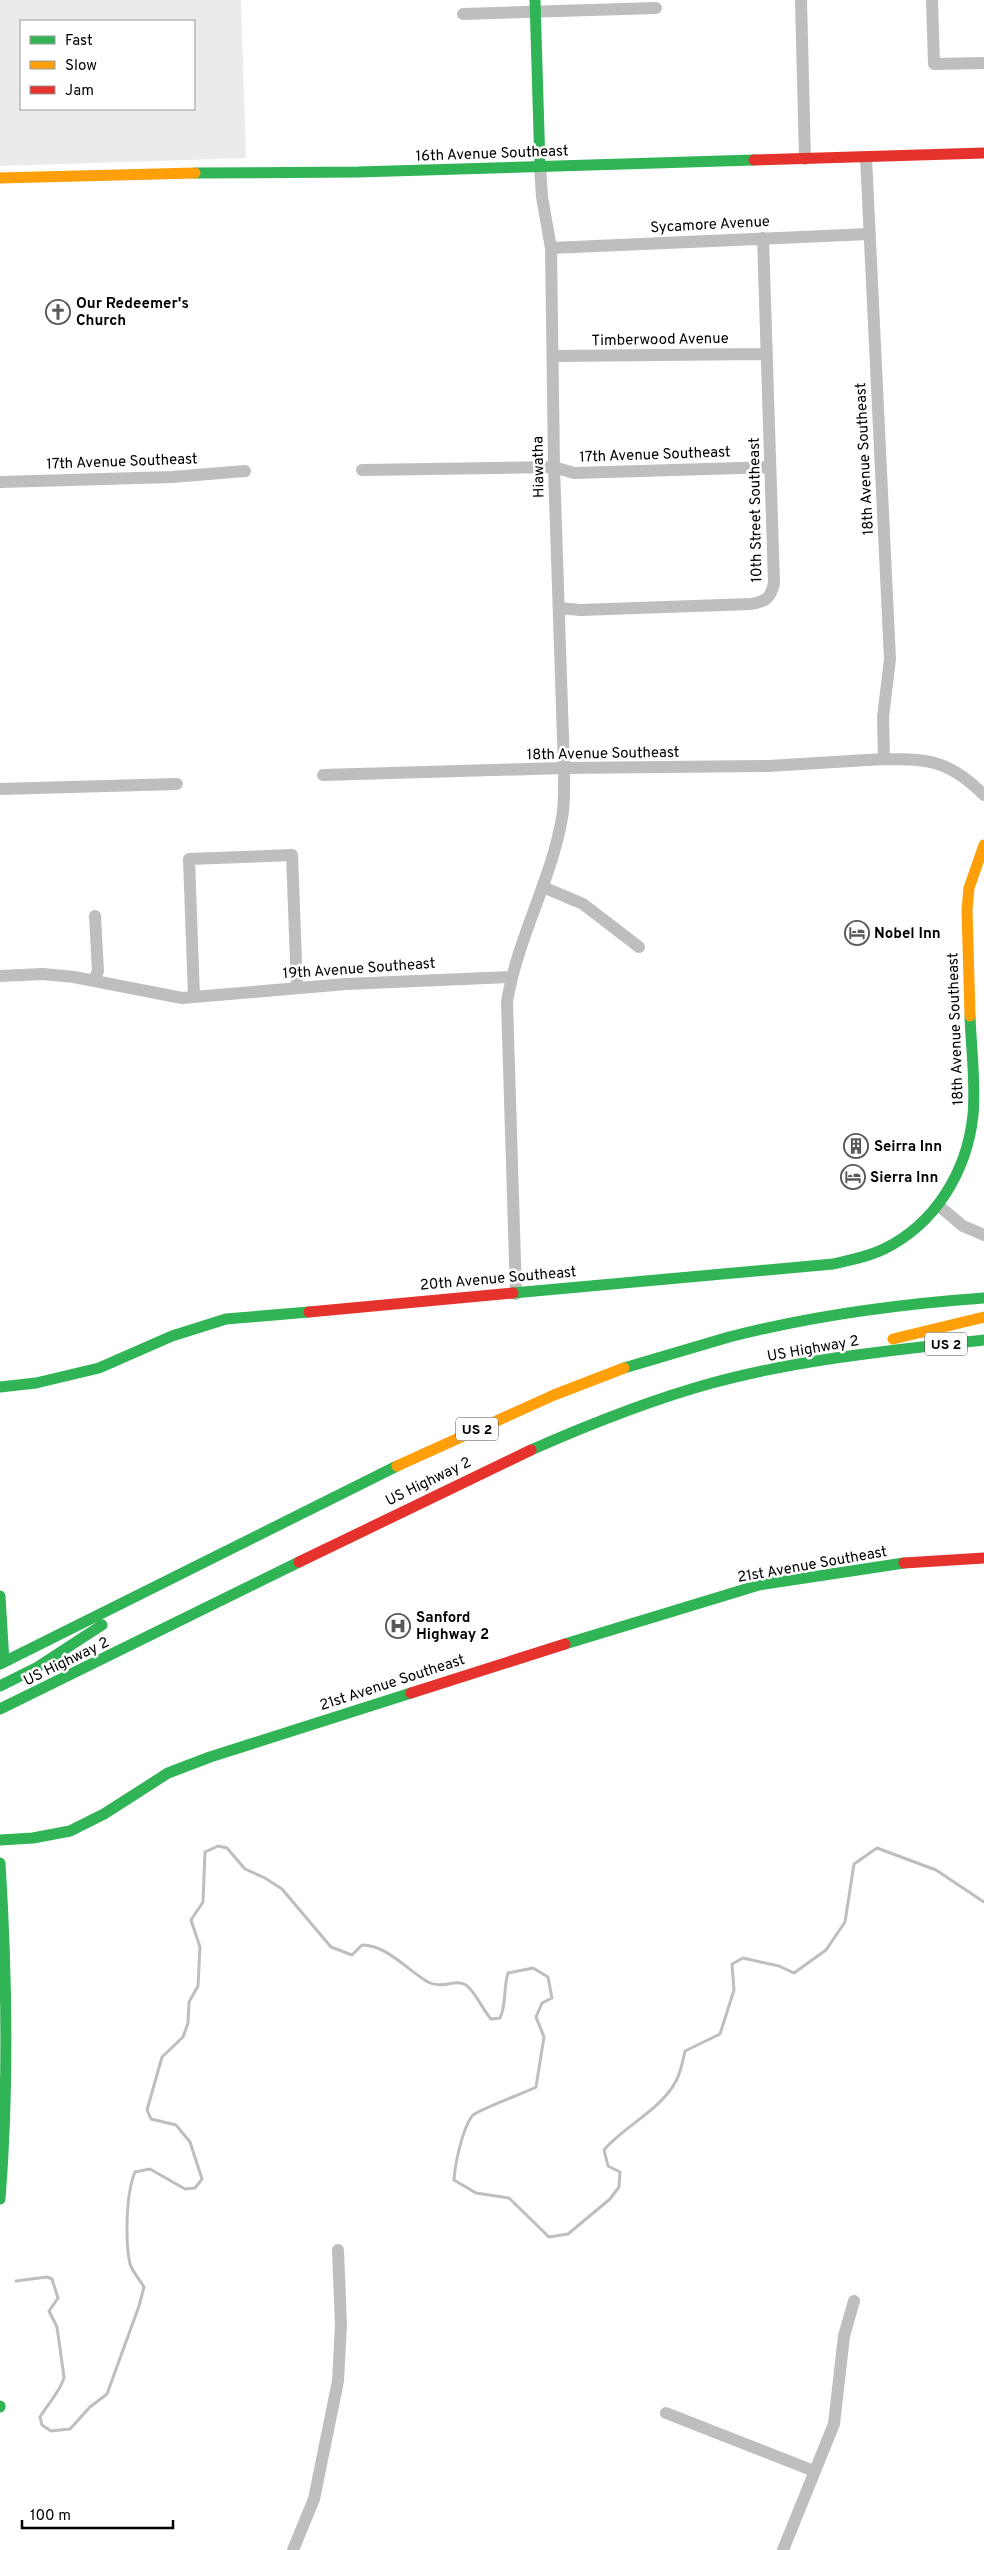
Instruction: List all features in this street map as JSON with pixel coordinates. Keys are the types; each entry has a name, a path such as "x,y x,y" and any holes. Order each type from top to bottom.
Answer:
{"main road":[{"path":"535,6 540,166"},
{"name":"16th Avenue Southeast","path":"0,178 192,173 358,172 984,152"},
{"name":"18th Avenue Southeast","path":"939,1206 959,1174 971,1134 973,1114 968,910 969,888 984,845"},
{"name":"20th Avenue Southeast","path":"0,1387 36,1383 99,1368 172,1336 226,1319 833,1264 861,1258 890,1247 920,1226 939,1206"},
{"name":"US Highway 2","path":"2,1663 407,1461 554,1395 615,1371 731,1337 811,1321 918,1303 984,1298"},
{"path":"831,1359 892,1339 984,1317"},
{"name":"US Highway 2","path":"0,1709 94,1665 272,1574 472,1476 553,1440 677,1393 740,1376 831,1359 984,1340"},
{"name":"21st Avenue Southeast","path":"0,1840 33,1838 70,1831 104,1814 168,1774 210,1757 618,1626 723,1595 759,1585 895,1564 984,1558"},
{"path":"0,1686 72,1646 128,1606 184,1572"},
{"path":"0,1596 3,1670 0,1674"},
{"path":"0,1863 7,1987 0,2199"}],"street":[{"path":"801,0 805,159"},
{"path":"932,0 934,64 984,63"},
{"path":"463,14 535,6 656,8"},
{"name":"18th Avenue Southeast","path":"866,157 890,659 883,717 884,759"},
{"name":"Hiawatha","path":"540,166 542,198 551,248 554,356 554,467 564,768 562,816 543,887"},
{"name":"Sycamore Avenue","path":"551,248 869,234"},
{"name":"10th Street Southeast","path":"559,608 580,610 751,604 767,599 772,593 774,584 763,238"},
{"name":"Timberwood Avenue","path":"554,356 767,354"},
{"name":"17th Avenue Southeast","path":"362,470 554,467 574,473 770,467"},
{"name":"17th Avenue Southeast","path":"0,482 172,477 246,471"},
{"name":"18th Avenue Southeast","path":"323,775 564,768 768,766 884,759 918,759 938,762 968,779 984,795"},
{"path":"0,789 177,784"},
{"path":"194,998 189,859 292,855 297,988"},
{"path":"516,1294 508,1002 511,977 543,887 583,904 639,947"},
{"path":"94,980 98,971 95,916"},
{"name":"19th Avenue Southeast","path":"0,976 43,974 94,980 166,996 194,998 297,988 511,977"},
{"path":"939,1206 963,1226 984,1235"},
{"path":"292,2550 314,2499 338,2382 341,2325 338,2250"},
{"path":"783,2550 834,2424 844,2336 854,2301"},
{"path":"666,2412 814,2471"}],"shaded area":[{"path":"0,0 241,0 246,158 0,166"}],"waterway":[{"path":"16,2281 47,2277 52,2279 58,2298 49,2311 57,2327 64,2377 63,2382 40,2417 42,2425 51,2431 70,2429 90,2407 107,2394 144,2287 131,2267 127,2243 128,2204 135,2172 150,2169 185,2189 195,2188 202,2179 190,2142 176,2125 151,2119 147,2110 162,2057 183,2037 188,2023 189,2002 198,1986 200,1947 191,1920 203,1902 205,1852 218,1846 227,1848 245,1869 265,1878 282,1889 331,1947 352,1955 362,1945 371,1946 397,1959 428,1982 439,1985 462,1983 472,1991 491,2019 500,2018 508,1973 533,1968 548,1977 552,1998 542,2003 536,2017 544,2037 536,2087 472,2116 462,2138 457,2156 454,2180 476,2193 509,2198 549,2237 568,2234 610,2199 619,2187 620,2172 608,2166 604,2150 669,2092 679,2074 685,2051 720,2034 734,1990 732,1964 743,1958 779,1966 794,1973 826,1950 845,1922 854,1864 877,1848 936,1870 984,1902"}],"traffic: fast":[{"path":"535,0 540,166"},
{"path":"195,173 358,172 754,160"},
{"path":"513,1293 833,1264 859,1258 884,1249 919,1226 933,1211 956,1176 964,1156 970,1136 974,1103 970,1016"},
{"path":"624,1368 729,1337 792,1323 888,1307 984,1298"},
{"path":"0,1387 36,1383 99,1368 172,1336 226,1319 309,1312"},
{"path":"531,1450 643,1405 712,1383 813,1361 984,1340"},
{"path":"0,1664 397,1466"},
{"path":"0,1709 299,1562"},
{"path":"565,1644 759,1585 904,1563"},
{"path":"0,1596 4,1662"},
{"path":"0,1686 36,1668 102,1625"},
{"path":"0,1840 33,1838 70,1831 104,1814 168,1773 210,1757 411,1693"},
{"path":"0,1863 6,2031 5,2115 0,2199"}],"traffic: slow":[{"path":"0,178 195,173"},
{"path":"970,1016 967,910 969,888 984,845"},
{"path":"893,1339 984,1317"},
{"path":"397,1466 554,1395 624,1368"}],"traffic: jam":[{"path":"754,160 984,153"},
{"path":"309,1312 513,1293"},
{"path":"299,1562 531,1450"},
{"path":"904,1563 984,1558"},
{"path":"411,1693 565,1644"}],"place":[{"name":"Our Redeemer's Church","path":"58,312"},
{"name":"Nobel Inn","path":"857,933"},
{"name":"Seirra Inn","path":"856,1146"},
{"name":"Sierra Inn","path":"853,1177"},
{"name":"Sanford Highway 2","path":"398,1626"}]}
